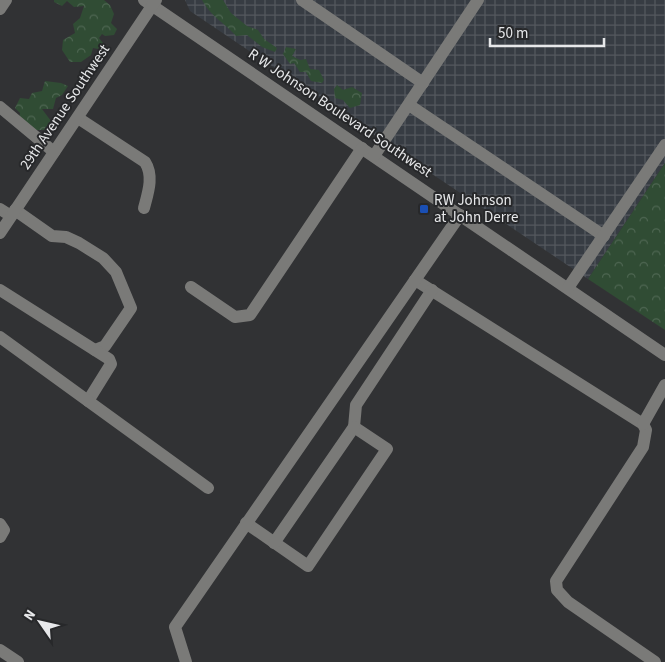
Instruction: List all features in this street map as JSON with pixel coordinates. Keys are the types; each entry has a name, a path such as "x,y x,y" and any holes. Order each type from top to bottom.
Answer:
{"street":[{"path":"0,9 6,0"},
{"path":"302,0 423,83"},
{"path":"374,156 478,0"},
{"name":"29th Avenue Southwest","path":"0,233 9,212 78,118 151,2"},
{"name":"R W Johnson Boulevard Southwest","path":"151,2 665,356"},
{"path":"409,105 604,236"},
{"path":"0,106 54,152"},
{"path":"78,118 145,162 148,167 150,183 144,208"},
{"path":"568,288 665,145"},
{"path":"191,287 235,317 250,315 362,148"},
{"path":"9,212 52,236 66,237 87,248 103,258 116,272 131,308 105,346 95,350"},
{"path":"186,662 175,627 460,215"},
{"path":"415,280 644,424 646,430 643,447 556,581 557,590 568,602 655,662"},
{"path":"0,290 109,359 111,364 88,401"},
{"path":"274,543 354,427 356,405 432,290"},
{"path":"0,338 208,488"},
{"path":"644,424 665,386"},
{"path":"246,523 308,566 387,449 354,427"},
{"path":"0,524 4,530 0,537"},
{"path":"0,650 18,662"}],"shaded area":[{"path":"185,0 665,0 665,163 588,279 190,11"}],"green space":[{"path":"54,0 104,0 110,5 114,14 111,23 117,29 114,35 105,36 102,34 99,38 103,43 98,49 93,48 91,55 81,62 70,62 62,50 63,40 75,33 73,24 80,18 84,6 74,7 67,1 62,6 54,2"},
{"path":"202,0 223,0 231,13 247,26 258,30 264,39 277,48 275,52 262,47 247,35 236,36 210,11"},
{"path":"286,47 296,49 292,56 300,60 306,59 310,69 319,70 324,80 322,83 311,81 306,72 300,72 294,63 290,64 283,54"},
{"path":"45,81 68,86 62,95 56,98 53,109 42,109 51,121 44,130 35,130 19,120 20,113 15,108 20,98 29,99 32,93 42,91"},
{"path":"337,85 343,90 352,87 362,93 360,105 350,108 343,100 335,98 334,89"},
{"path":"665,163 665,330 588,279"}],"place":[{"name":"RW Johnson at John Derre","path":"424,209"}]}
